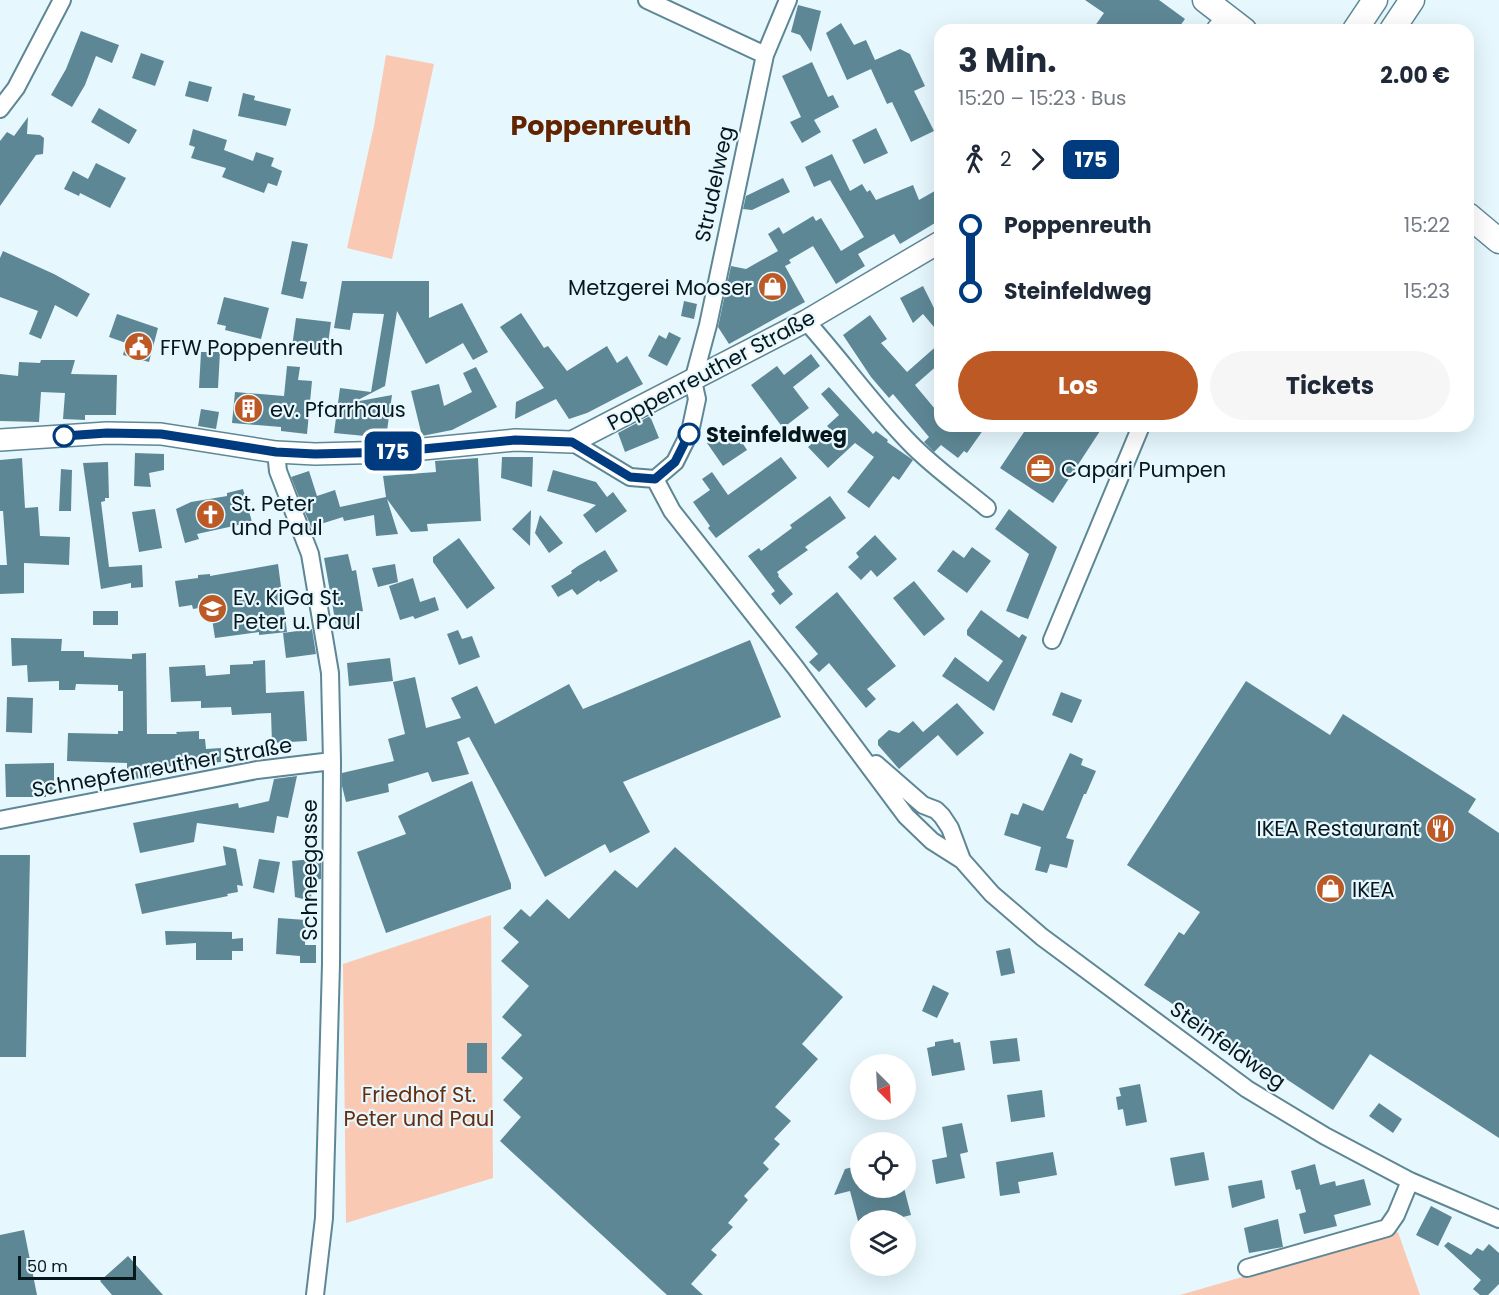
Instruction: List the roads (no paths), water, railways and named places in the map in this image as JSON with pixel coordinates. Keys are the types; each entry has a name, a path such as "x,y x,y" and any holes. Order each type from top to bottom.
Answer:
{"main road":[{"path":"1205,0 1228,24"},
{"path":"1359,24 1375,0"},
{"path":"1396,24 1412,0"},
{"path":"1474,220 1499,241"}],"street":[{"path":"0,109 16,88 62,0"},
{"path":"647,0 765,55"},
{"name":"Strudelweg","path":"693,381 708,325 765,55 788,0"},
{"name":"Poppenreuther Straße","path":"0,440 107,433 161,434 276,452 315,454 392,452 515,440 572,442 806,321 934,246"},
{"path":"806,321 831,348 871,400 912,445 987,508"},
{"path":"572,442 630,477 655,479 675,462 690,432 697,399 693,381"},
{"path":"1055,633 1139,432"},
{"name":"Schneegasse","path":"276,452 278,471 310,554 330,673 332,964 324,1218 315,1295"},
{"name":"Steinfeldweg","path":"655,479 672,511 795,667 906,816 932,841 962,860 992,894 1042,937 1247,1089 1325,1136 1410,1181 1499,1219"},
{"name":"Steinfeldweg","path":"864,758 880,767 922,805 936,810 950,828 962,860"},
{"name":"Schnepfenreuther Straße","path":"0,820 257,770 332,761"},
{"path":"1247,1268 1387,1228 1396,1215 1410,1181"}],"place":[{"name":"Metzgerei Mooser","path":"773,287"},
{"name":"FFW Poppenreuth","path":"139,347"},
{"name":"ev. Pfarrhaus","path":"249,409"},
{"name":"Steinfeldweg","path":"689,434"},
{"name":"Capari Pumpen","path":"1040,469"},
{"name":"St. Peter und Paul","path":"210,515"},
{"name":"Ev. KiGa St. Peter u. Paul","path":"212,609"},
{"name":"IKEA Restaurant","path":"1441,828"},
{"name":"IKEA","path":"1331,889"}],"district":[{"name":"Poppenreuth","path":"601,125"}],"park label":[{"name":"Friedhof St. Peter und Paul","path":"419,1106"}]}
